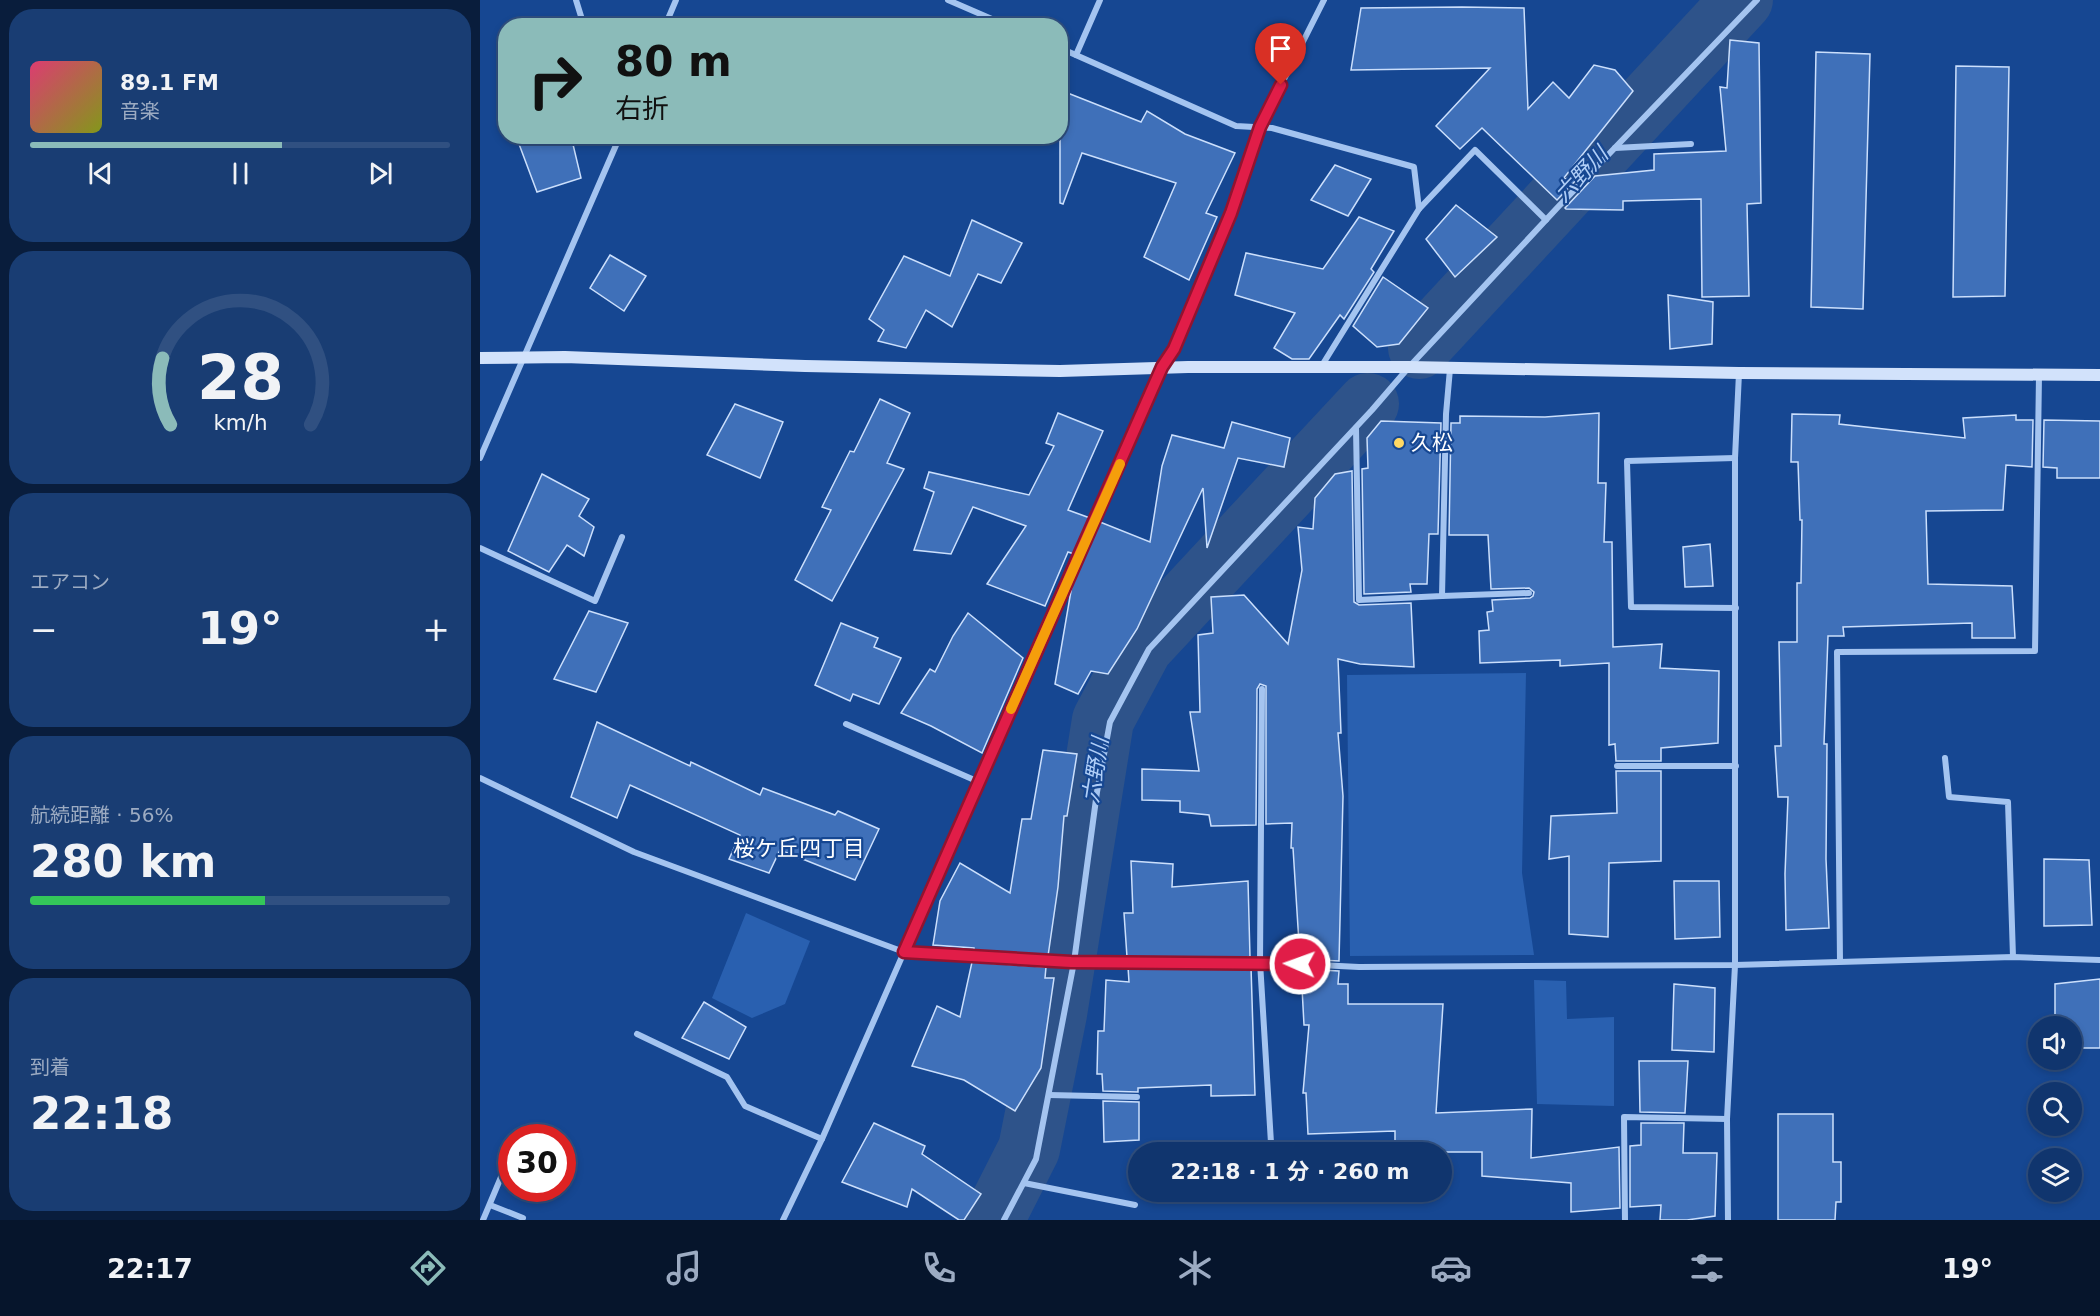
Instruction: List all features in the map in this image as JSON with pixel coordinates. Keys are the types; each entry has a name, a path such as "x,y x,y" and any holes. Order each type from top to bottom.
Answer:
{"street":[{"path":"576,0 582,18"},
{"path":"668,18 676,0"},
{"path":"948,0 990,18"},
{"path":"1076,55 1100,0"},
{"path":"783,1220 822,1139 1162,367 1174,349 1231,213 1260,127 1324,0"},
{"path":"1004,1220 1036,1159 1073,962 1097,792 1110,722 1149,649 1356,428 1409,367 1546,220 1757,0"},
{"path":"1068,52 1236,126 1272,128 1414,167 1419,209"},
{"path":"480,458 617,144"},
{"path":"1615,148 1691,144"},
{"path":"1321,368 1419,209 1475,150 1546,220"},
{"path":"480,358 565,357 806,366 1060,371 1162,367 1409,367 1739,373 2100,375"},
{"path":"1442,596 1446,414 1450,369"},
{"path":"1728,1220 1727,1119 1735,965 1735,458 1739,373"},
{"path":"1840,961 1837,652 2035,651 2039,375"},
{"path":"1356,428 1359,600 1529,593"},
{"path":"1735,458 1627,461 1631,607 1736,608"},
{"path":"480,548 596,601 622,537"},
{"path":"1262,689 1260,962 1271,1142"},
{"path":"846,724 979,782"},
{"path":"1945,758 1949,797 2008,802 2013,957"},
{"path":"1617,766 1736,766"},
{"path":"480,778 634,852 904,952 1060,962 1260,962 1359,966 1735,965 2013,957 2100,960"},
{"path":"637,1034 728,1077 745,1106 822,1139"},
{"path":"1048,1095 1137,1097"},
{"path":"1625,1220 1624,1117 1727,1119"},
{"path":"1024,1183 1135,1205"},
{"path":"483,1220 498,1185"},
{"path":"490,1205 523,1218"}],"shaded area":[{"path":"1526,673 1522,873 1534,955 1350,956 1347,675"},
{"path":"746,913 810,941 785,1004 752,1018 712,998"},
{"path":"1534,980 1566,981 1567,1019 1614,1017 1614,1106 1537,1104"}],"building":[{"path":"1361,8 1524,8 1528,109 1553,82 1569,98 1594,65 1615,70 1633,91 1563,179 1579,177 1557,200 1482,128 1460,149 1436,126 1490,68 1351,70"},
{"path":"1730,40 1759,43 1761,203 1747,204 1749,296 1702,297 1701,199 1623,201 1623,210 1565,208 1595,176 1654,170 1654,154 1726,151 1720,87 1727,88"},
{"path":"1816,52 1870,54 1863,309 1811,307"},
{"path":"1956,66 2009,67 2005,296 1953,297"},
{"path":"1068,93 1141,122 1147,111 1185,134 1235,153 1206,213 1217,217 1189,280 1144,257 1176,183 1082,153 1063,204 1060,203 1060,144 1068,144"},
{"path":"519,144 573,144 581,178 537,192"},
{"path":"1335,165 1371,179 1348,216 1311,200"},
{"path":"1456,205 1497,237 1455,277 1426,239"},
{"path":"1359,217 1394,231 1371,269 1374,272 1344,319 1340,315 1309,359 1292,359 1274,348 1295,313 1235,295 1246,253 1323,269"},
{"path":"972,220 1022,243 1001,283 978,274 952,327 926,310 906,348 878,341 884,330 869,319 904,256 950,276"},
{"path":"610,255 646,276 624,311 590,288"},
{"path":"1383,277 1428,308 1399,344 1377,347 1353,326"},
{"path":"1668,295 1713,302 1712,344 1670,349"},
{"path":"880,399 910,413 887,463 904,469 832,601 795,580 831,510 822,507 850,451 854,452"},
{"path":"735,404 783,422 760,478 707,455"},
{"path":"1058,413 1103,431 1068,510 1090,518 1074,554 1068,552 1045,606 987,584 1026,526 973,507 951,554 914,550 934,492 924,488 929,472 1029,495 1054,446 1046,443"},
{"path":"1599,413 1598,483 1606,483 1604,542 1612,542 1613,647 1662,644 1660,668 1719,671 1718,743 1661,748 1661,761 1616,761 1615,744 1609,745 1609,663 1560,666 1560,660 1480,663 1479,631 1489,630 1487,612 1493,611 1492,600 1530,598 1534,592 1529,588 1491,589 1488,535 1449,535 1451,423 1460,423 1460,416 1545,417"},
{"path":"1792,414 1840,415 1839,424 1965,438 1963,418 2016,415 2016,420 2033,420 2032,467 2006,465 2003,510 1926,511 1928,584 2012,586 2015,638 1972,638 1972,623 1843,627 1844,636 1828,636 1824,744 1827,744 1826,859 1829,928 1786,930 1785,874 1788,797 1778,797 1775,746 1781,746 1779,642 1797,642 1797,583 1801,583 1802,520 1800,520 1798,462 1791,462"},
{"path":"2044,420 2100,421 2100,478 2057,478 2057,468 2043,467"},
{"path":"1381,421 1441,423 1438,534 1429,534 1427,584 1410,584 1411,592 1364,594 1362,469 1368,468 1367,438"},
{"path":"1232,422 1290,438 1284,467 1238,458 1207,548 1203,488 1137,629 1108,674 1091,671 1078,694 1055,684 1072,585 1100,522 1150,542 1162,466 1172,435 1224,448"},
{"path":"1352,471 1354,602 1359,605 1411,603 1414,667 1360,664 1338,659 1341,733 1338,733 1343,796 1339,961 1300,959 1293,848 1291,848 1292,823 1266,824 1266,686 1260,684 1257,689 1256,825 1211,826 1209,815 1180,812 1180,801 1142,800 1142,769 1199,771 1190,712 1200,712 1198,635 1213,633 1211,597 1244,595 1288,644 1302,570 1298,527 1313,529 1315,498 1335,474"},
{"path":"542,474 589,499 579,516 594,527 584,556 567,545 549,572 508,551"},
{"path":"1710,544 1713,586 1685,587 1683,547"},
{"path":"589,611 628,623 596,692 554,679"},
{"path":"968,613 1023,658 982,753 901,713 930,669 935,672 953,636"},
{"path":"841,623 878,638 874,647 901,658 879,704 853,694 850,701 815,685"},
{"path":"597,722 690,766 691,762 760,795 763,788 835,815 838,811 879,829 855,880 780,850 769,873 729,859 740,835 630,785 617,818 571,797"},
{"path":"1043,750 1077,754 1067,816 1064,816 1058,887 1048,956 974,951 974,948 933,945 940,901 960,863 1010,893 1022,819 1031,819"},
{"path":"1616,771 1661,771 1661,861 1609,863 1608,937 1569,934 1569,856 1549,859 1551,816 1617,813"},
{"path":"2044,859 2089,860 2092,925 2044,926"},
{"path":"1131,861 1173,864 1172,887 1248,881 1250,957 1127,957 1124,913 1133,913"},
{"path":"1674,881 1719,881 1720,937 1675,939"},
{"path":"972,962 1046,967 1045,978 1054,978 1041,1068 1015,1111 964,1080 912,1066 937,1006 960,1017"},
{"path":"1128,967 1251,967 1255,1095 1211,1096 1211,1085 1138,1088 1138,1092 1103,1091 1102,1074 1097,1074 1098,1031 1104,1031 1106,980 1129,982"},
{"path":"1301,969 1339,971 1338,984 1348,984 1348,1004 1443,1004 1436,1113 1532,1109 1531,1158 1619,1147 1620,1208 1571,1212 1571,1183 1482,1176 1482,1152 1452,1152 1452,1142 1395,1142 1395,1131 1308,1134 1306,1093 1303,1093 1309,1025 1304,1025"},
{"path":"2100,979 2100,1048 2082,1048 2082,1016 2055,1016 2055,984"},
{"path":"1674,984 1715,988 1714,1052 1672,1050"},
{"path":"704,1002 746,1027 729,1059 682,1038"},
{"path":"1639,1061 1688,1061 1685,1113 1640,1112"},
{"path":"1103,1101 1139,1102 1139,1140 1104,1142"},
{"path":"1778,1114 1833,1114 1833,1162 1841,1162 1841,1202 1836,1202 1835,1220 1778,1220"},
{"path":"874,1123 925,1146 922,1154 981,1194 964,1220 959,1220 912,1189 907,1207 842,1182"},
{"path":"1641,1123 1684,1123 1683,1153 1717,1153 1715,1216 1687,1220 1660,1220 1661,1205 1630,1207 1630,1146 1641,1145"}],"waterway":[{"name":"六野川","path":"1419,348 1742,0"},
{"name":"六野川","path":"993,1220 1029,1149 1056,1014 1103,720 1142,647 1368,404"}],"slow traffic":[{"path":"1011,709 1120,464"}],"place":[{"name":"久松","path":"1399,443"}],"district":[{"name":"桜ケ丘四丁目","path":"799,848"}],"route":[{"path":"1281,85 1260,127 1231,213 1174,349 1162,367 904,952 1071,962 1300,964"}]}
